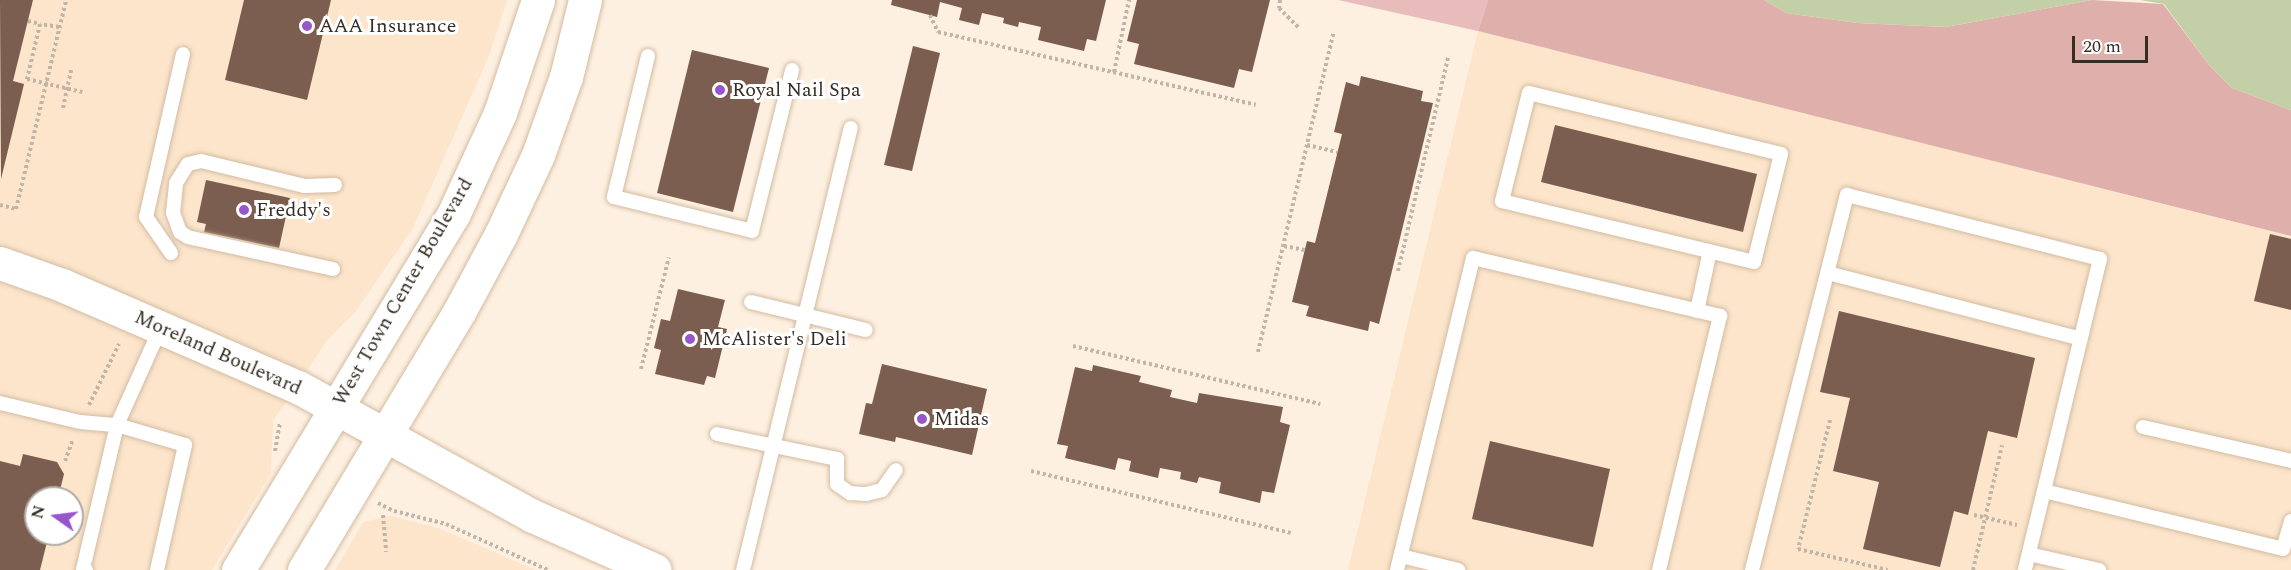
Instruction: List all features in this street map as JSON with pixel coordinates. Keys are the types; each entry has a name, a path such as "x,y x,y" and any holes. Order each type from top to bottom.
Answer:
{"main road":[{"name":"West Town Center Boulevard","path":"238,570 454,213 500,113 538,0"},
{"path":"304,570 459,312 538,155 566,76 585,0"},
{"name":"Moreland Boulevard","path":"0,263 161,327 335,407 385,437 588,543 655,570"}],"lane":[{"path":"171,253 146,217 183,54"},
{"path":"648,56 614,197 752,231 792,70"},
{"path":"1529,93 1781,154 1754,262 1710,251 1502,201 1529,93"},
{"path":"743,570 851,128"},
{"path":"333,269 189,237 180,232 173,213 176,183 188,164 201,161 304,186 335,185"},
{"path":"1752,570 1847,195 2100,259 2025,570"},
{"path":"1697,310 1710,251"},
{"path":"1397,570 1473,258 1720,316 1659,570"},
{"path":"1828,273 2081,339"},
{"path":"751,302 866,330"},
{"path":"86,570 83,569 117,426 161,327"},
{"path":"0,403 80,422 117,426 185,445 157,570"},
{"path":"2143,427 2291,461"},
{"path":"717,434 837,459 837,484 850,493 866,494 882,489 896,470"},
{"path":"2044,491 2283,549 2291,521"},
{"path":"2029,554 2099,570"},
{"path":"1401,556 1458,570"}],"path":[{"path":"0,205 16,209 66,0"},
{"path":"1114,72 1129,0"},
{"path":"1280,0 1279,8 1298,27"},
{"path":"930,15 938,32 1256,105"},
{"path":"27,21 59,27"},
{"path":"40,24 27,80 82,92"},
{"path":"1258,352 1333,34"},
{"path":"1398,271 1448,57"},
{"path":"63,108 71,70"},
{"path":"1307,145 1337,152"},
{"path":"1284,246 1305,250"},
{"path":"641,369 669,257"},
{"path":"1073,346 1320,404"},
{"path":"1830,420 1797,549 1888,570"},
{"path":"1972,570 2002,445"},
{"path":"1031,471 1291,533"},
{"path":"374,501 394,511 446,524 549,570"},
{"path":"384,514 386,552"},
{"path":"1974,515 2035,529"}],"shaded area":[{"path":"0,0 507,0 489,56 413,228 356,311 326,342 273,421 271,473 212,570 0,570"},
{"path":"1338,0 1488,0 1478,31"},
{"path":"1488,0 1764,0 1786,13 1857,23 1946,27 2092,0 2163,4 2209,65 2232,88 2291,110 2291,236 1478,31"},
{"path":"1764,0 2092,0 1946,27 1857,23 1786,13"},
{"path":"2140,0 2291,0 2291,110 2232,88 2209,65 2164,4"},
{"path":"1478,31 2291,236 2291,570 1348,570"},
{"path":"391,516 438,528 536,570 335,570 363,522"}],"building":[{"path":"0,0 33,0 13,81 24,84 1,179"},
{"path":"244,0 331,0 307,100 225,80"},
{"path":"892,0 1106,0 1096,41 1087,39 1084,51 1038,40 1041,27 1019,22 1018,27 1003,23 1004,18 982,13 979,25 959,20 962,8 940,2 937,17 891,5"},
{"path":"1137,0 1270,0 1252,72 1239,69 1234,88 1134,64 1139,44 1127,41"},
{"path":"913,46 940,53 912,171 884,165"},
{"path":"692,50 769,68 733,212 657,193"},
{"path":"1361,76 1423,91 1421,101 1433,103 1379,324 1370,321 1368,331 1306,316 1309,306 1292,302 1307,241 1315,243 1342,134 1334,132 1346,82 1359,86"},
{"path":"1555,125 1757,174 1743,232 1541,182"},
{"name":"Freddy's","path":"206,180 290,198 279,248 204,232 206,224 197,222"},
{"path":"2270,234 2291,239 2291,310 2254,301"},
{"name":"McAlister's Deli","path":"678,289 725,300 718,327 727,329 715,378 707,376 704,385 655,374 661,350 654,348 661,319 670,321"},
{"path":"1839,311 2035,358 2017,438 1988,431 1968,515 1954,511 1940,567 1863,549 1879,482 1833,471 1850,398 1820,392"},
{"name":"Midas","path":"882,364 987,389 972,455 896,437 895,442 859,434 866,403 872,404"},
{"path":"1093,365 1141,376 1139,382 1172,390 1170,397 1197,403 1199,393 1283,407 1280,422 1290,425 1274,493 1262,491 1260,503 1219,493 1221,482 1199,477 1197,483 1180,479 1181,472 1160,468 1158,478 1129,471 1131,461 1118,458 1115,470 1065,458 1068,446 1057,444 1075,367 1092,371"},
{"path":"1490,441 1610,469 1593,547 1472,519"},
{"path":"23,454 57,462 64,474 61,486 24,486 24,546 46,546 40,570 0,570 0,461 20,466"}],"place":[{"name":"AAA Insurance","path":"307,26"},
{"name":"Royal Nail Spa","path":"720,90"},
{"name":"Freddy's","path":"244,210"},
{"name":"McAlister's Deli","path":"690,339"},
{"name":"Midas","path":"922,419"}]}
